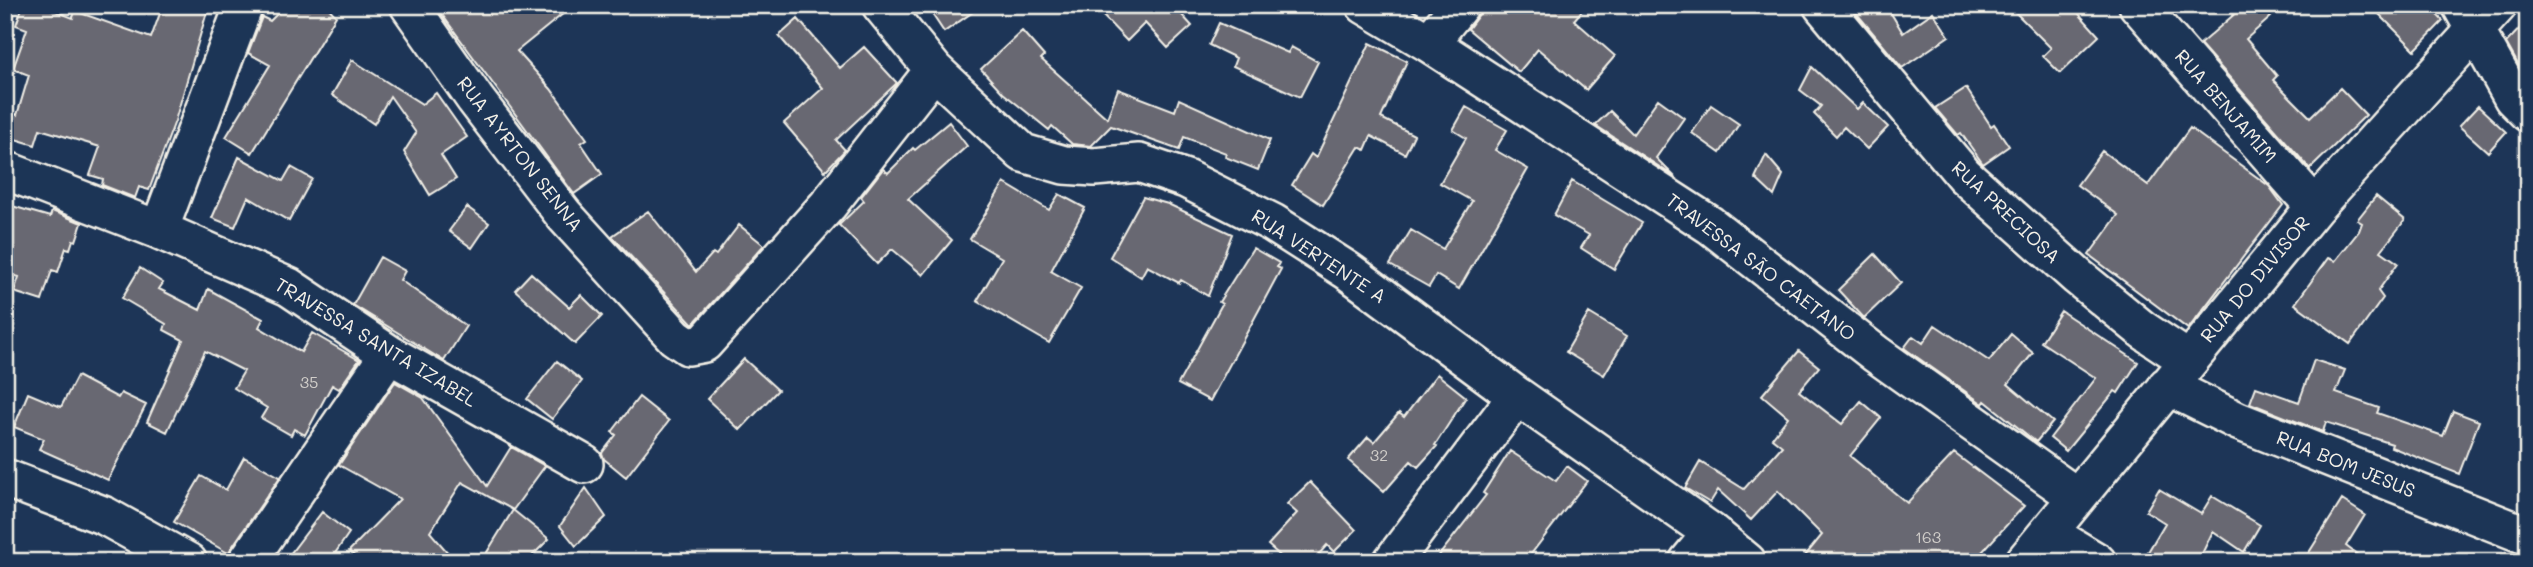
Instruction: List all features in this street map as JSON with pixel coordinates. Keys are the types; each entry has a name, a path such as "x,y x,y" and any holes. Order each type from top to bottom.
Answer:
{"street":[{"path":"159,230 244,5"},
{"name":"RUA AYRTON SENNA","path":"409,5 475,99 564,215 675,337 688,346 704,343 828,205 934,70"},
{"name":"RUA VERTENTE A","path":"881,5 934,70 1023,153 1064,165 1094,167 1139,163 1186,179 1273,223 1348,271 1517,396 1712,533 1746,562"},
{"name":"TRAVESSA SÃO CAETANO","path":"1365,5 1429,43 1710,225 1876,354 2077,497"},
{"path":"1429,43 1460,5"},
{"name":"RUA PRECIOSA","path":"1822,5 1964,176 2078,277 2143,330 2177,373"},
{"name":"RUA BENJAMIM","path":"2138,5 2315,207"},
{"path":"2478,14 2513,98 2528,113"},
{"name":"RUA DO DIVISOR","path":"2024,562 2177,373 2478,14"},
{"name":"TRAVESSA SANTA IZABEL","path":"5,170 159,230 289,287 389,354 584,464"},
{"path":"247,562 389,354"},
{"name":"RUA BOM JESUS","path":"2177,373 2238,421 2528,536"},
{"path":"1392,562 1517,396"},
{"path":"5,478 105,516 188,562"},
{"path":"1688,562 1712,533"},
{"path":"2049,533 2097,562"}],"building":[{"path":"23,5 40,5 73,18 75,11 151,38 163,5 209,5 175,121 149,190 139,187 135,198 102,185 103,179 90,175 100,147 40,129 35,145 5,136 5,111 17,115 29,75 13,69 27,29 16,25"},
{"path":"286,5 326,5 336,16 252,153 226,137 270,65 248,53 262,17 270,21"},
{"path":"435,5 574,5 517,51 551,89 587,139 581,143 602,174 574,194"},
{"path":"926,5 983,5 944,32"},
{"path":"1115,5 1173,5 1192,26 1168,48 1145,23 1127,41 1103,16"},
{"path":"1486,5 1587,5 1574,20 1615,56 1586,90 1538,49 1519,72 1468,29"},
{"path":"1860,5 1886,5 1903,33 1933,12 1949,36 1902,68 1853,9"},
{"path":"2008,5 2071,5 2099,36 2060,73 2043,56 2051,48"},
{"path":"2245,5 2261,5 2271,17 2246,39 2277,76 2273,80 2310,117 2340,88 2366,115 2310,169 2200,44"},
{"path":"2370,5 2428,5 2443,21 2415,50"},
{"path":"798,19 840,68 864,47 897,83 836,140 845,150 825,171 784,123 823,88 779,36"},
{"path":"2528,20 2528,74 2519,66 2506,43"},
{"path":"1219,23 1288,53 1291,47 1318,62 1300,97 1233,66 1236,58 1209,45"},
{"path":"1022,31 1044,56 1041,59 1107,118 1118,89 1175,111 1179,99 1270,140 1258,170 1225,157 1226,153 1184,137 1179,150 1111,126 1091,146 1072,144 1052,126 1049,130 1003,93 981,69"},
{"path":"1370,43 1407,61 1381,118 1414,135 1405,154 1371,136 1365,150 1359,147 1323,205 1292,185 1311,154 1316,158"},
{"path":"352,60 422,104 436,93 467,137 441,155 456,179 430,195 404,152 416,133 390,96 374,124 332,95"},
{"path":"1812,67 1857,109 1863,103 1888,127 1867,149 1844,127 1836,136 1814,114 1821,106 1800,90"},
{"path":"1966,88 1991,126 1994,124 2009,146 1983,164 1961,133 1958,135 1935,108"},
{"path":"1658,99 1684,118 1656,158 1675,177 1595,125 1610,111 1633,134"},
{"path":"1711,105 1739,124 1720,153 1692,133"},
{"path":"2478,106 2506,132 2488,152 2459,126"},
{"path":"1466,107 1507,130 1495,150 1528,169 1459,289 1436,275 1429,287 1390,265 1411,230 1443,249 1472,201 1440,183 1466,138 1453,130"},
{"path":"949,122 967,146 908,199 952,240 923,275 892,249 877,264 839,225 864,201 861,197 883,169 888,173 913,148 915,150"},
{"path":"2190,128 2269,186 2283,205 2188,329 2089,255 2118,215 2077,185 2102,151 2148,185"},
{"path":"1766,155 1783,175 1774,196 1755,178"},
{"path":"239,157 283,181 291,167 312,179 289,221 248,197 235,227 212,218"},
{"path":"1572,181 1642,223 1614,269 1581,248 1589,235 1554,215"},
{"path":"1004,183 1049,210 1059,194 1085,208 1051,271 1081,288 1049,343 977,301 1002,258 970,239"},
{"path":"2376,196 2405,220 2381,251 2398,263 2378,291 2383,298 2350,344 2295,304 2328,258 2335,261 2359,231 2362,223 2357,220"},
{"path":"1143,197 1168,204 1232,234 1208,296 1181,280 1179,283 1147,266 1141,277 1110,257"},
{"path":"5,204 50,217 52,211 82,223 76,241 73,240 70,249 66,248 58,272 52,270 42,301 14,292 19,277 5,273"},
{"path":"467,207 489,223 472,248 449,231"},
{"path":"648,211 696,272 713,253 716,255 739,225 764,245 693,324 612,236"},
{"path":"1253,248 1279,263 1277,267 1281,269 1210,401 1178,384 1222,304 1219,302"},
{"path":"1875,254 1901,283 1864,318 1838,290"},
{"path":"380,257 405,271 400,280 466,326 444,361 353,305"},
{"path":"140,268 163,283 159,289 200,310 208,289 263,319 259,327 301,352 312,333 359,360 339,389 332,385 305,435 294,429 291,435 261,418 267,408 234,388 244,371 205,351 167,432 147,422 183,340 164,330 166,324 122,298"},
{"path":"531,273 569,307 581,295 602,316 575,344 515,290"},
{"path":"2061,311 2138,362 2118,393 2115,391 2066,451 2050,438 2096,378 2041,342"},
{"path":"1589,313 1627,336 1604,375 1566,352"},
{"path":"1935,325 1989,361 2011,334 2033,353 2008,384 2053,422 2036,442 1985,401 1983,404 1904,348 1913,336 1923,343"},
{"path":"1799,351 1819,367 1799,391 1842,424 1861,401 1881,418 1850,456 1907,503 1954,453 2024,506 1973,562 1800,562 1822,535 1778,491 1751,520 1718,490 1710,503 1685,488 1700,462 1744,489 1782,446 1772,438 1788,417 1762,395"},
{"path":"744,359 778,390 740,430 707,399"},
{"path":"2314,360 2345,370 2336,393 2379,408 2377,413 2443,436 2453,411 2479,421 2459,474 2391,447 2392,444 2326,422 2323,432 2250,403 2256,387 2299,402"},
{"path":"557,361 582,381 552,419 527,399"},
{"path":"1437,374 1466,397 1435,445 1437,446 1418,467 1411,461 1384,492 1348,460 1368,437 1374,442 1399,413 1404,417"},
{"path":"77,376 118,398 121,393 146,405 108,480 39,449 44,439 14,427 28,393 61,407"},
{"path":"395,382 423,398 487,486 511,447 545,466 513,510 462,482 430,532 456,562 361,562 349,551 400,499 339,465"},
{"path":"639,397 669,421 626,477 604,459 602,453 616,435 612,432"},
{"path":"1510,451 1556,481 1567,466 1587,481 1525,562 1434,562 1486,495 1483,493"},
{"path":"244,457 280,477 228,553 174,522 201,476 226,490"},
{"path":"1310,482 1356,530 1334,552 1327,545 1312,562 1287,562 1268,545 1297,513 1287,504"},
{"path":"586,488 606,517 576,546 560,526"},
{"path":"2159,489 2201,514 2212,496 2260,525 2244,552 2213,531 2198,562 2142,562 2165,523 2146,511"},
{"path":"2342,500 2365,515 2346,546 2367,562 2303,562"},
{"path":"513,510 549,539 526,562 481,562"},
{"path":"322,512 349,533 329,562 284,562"}]}
